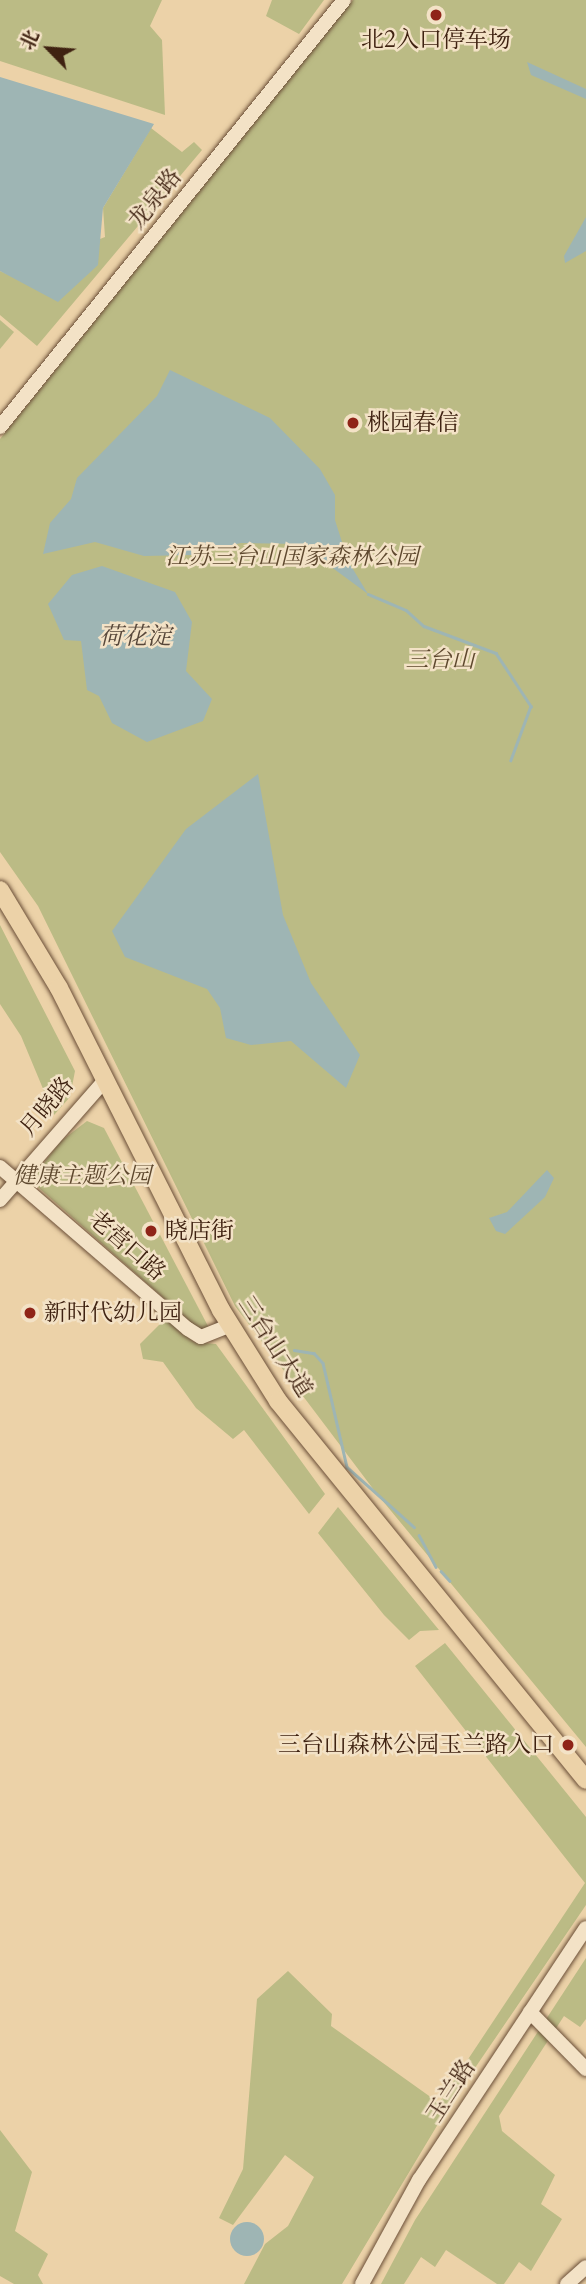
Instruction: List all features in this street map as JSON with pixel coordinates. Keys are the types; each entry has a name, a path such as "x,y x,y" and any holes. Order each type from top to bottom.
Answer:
{"main road":[{"name":"三台山大道","path":"0,891 101,1082 226,1329 329,1483 586,1796"},
{"name":"三台山大道","path":"0,910 101,1082"},
{"name":"三台山大道","path":"226,1329 278,1401 586,1780"}],"street":[{"name":"龙泉路","path":"0,427 344,0"},
{"name":"月晓路","path":"0,1200 101,1082"},
{"name":"老营口路","path":"0,1167 188,1329 201,1337 226,1329"},
{"name":"玉兰路","path":"370,2284 419,2193 586,1928"},
{"name":"玉兰路","path":"362,2284 419,2180 532,2013 586,1941"},
{"path":"532,2013 586,2069"},
{"path":"567,2284 586,2267"}],"green space":[{"path":"0,0 162,0 150,26 162,40 165,115 0,61"},
{"path":"272,0 324,0 299,34 266,16"},
{"name":"江苏三台山国家森林公园","path":"353,0 586,0 586,1747 377,1494 235,1306 38,906 0,852 0,439"},
{"path":"151,128 182,152 194,142 202,150 37,346 0,315 0,271 9,275 105,237 103,208"},
{"path":"0,320 14,332 0,349"},
{"path":"0,925 75,1071 70,1097 54,1115 21,1036 0,1004"},
{"name":"健康主题公园","path":"87,1121 104,1128 209,1328 202,1332 30,1180 61,1141"},
{"path":"165,1319 194,1342 216,1344 325,1494 309,1514 244,1430 233,1439 196,1408 163,1362 143,1359 140,1344"},
{"path":"338,1507 439,1630 420,1631 409,1640 384,1615 318,1533"},
{"path":"445,1643 586,1817 586,1905 447,2109 342,2284 244,2284 265,2244 288,2226 314,2177 285,2155 233,2225 219,2218 243,2169 257,1999 288,1971 332,2014 331,2026 439,2103 585,1883 415,1666"},
{"path":"586,1958 586,2019 580,2027 564,2016 499,2116 502,2131 555,2175 541,2204 562,2219 531,2271 519,2262 504,2284 497,2284 446,2250 435,2267 421,2257 404,2284 381,2284 415,2220"},
{"path":"0,2130 32,2172 15,2231 48,2254 38,2275 43,2284 14,2284 0,2276"}],"water":[{"path":"527,62 586,89 586,99 531,75"},
{"path":"0,77 154,124 103,208 98,265 58,302 0,271"},
{"path":"586,217 586,251 565,263 564,256"},
{"path":"170,370 270,418 320,469 335,495 335,520 348,561 368,594 300,544 241,543 192,555 144,556 95,542 43,554 50,523 71,499 77,478 157,396"},
{"name":"荷花淀","path":"102,566 175,592 192,622 186,671 212,699 203,721 147,742 112,723 99,696 87,690 81,641 64,640 48,604 72,575"},
{"path":"258,774 283,915 311,983 360,1055 346,1088 291,1041 251,1045 226,1038 220,1008 207,989 125,957 112,931 186,829"},
{"path":"547,1170 554,1178 545,1197 505,1234 496,1231 489,1218 507,1212"},
{"path":"247,2222 259,2227 264,2239 259,2251 247,2256 235,2251 230,2239 235,2227"}],"waterway":[{"path":"368,594 406,610 424,626 496,653 531,706 511,760"},
{"path":"294,1350 314,1353 323,1363 347,1467 414,1527"},
{"path":"419,1535 436,1567"},
{"path":"441,1571 450,1581"}],"place":[{"name":"北2入口停车场","path":"436,15"},
{"name":"桃园春信","path":"353,423"},
{"name":"晓店街","path":"151,1231"},
{"name":"新时代幼儿园","path":"30,1313"},
{"name":"三台山森林公园玉兰路入口","path":"568,1745"}],"park label":[{"name":"三台山","path":"440,660"}]}
